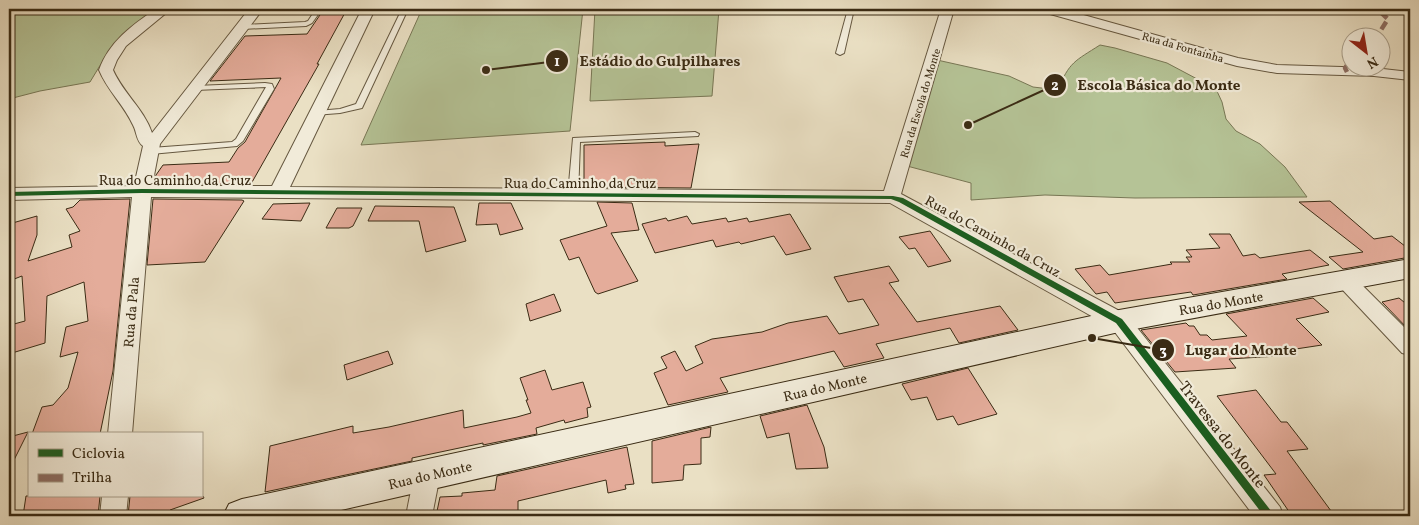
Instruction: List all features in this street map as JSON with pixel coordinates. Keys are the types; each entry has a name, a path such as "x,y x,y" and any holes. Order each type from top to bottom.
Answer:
{"street":[{"path":"163,9 118,48 110,58 106,70 111,82 141,124 146,142 151,148 256,9"},
{"path":"278,193 369,9"},
{"name":"Rua da Escola do Monte","path":"891,197 948,9"},
{"name":"Rua da Fontaínha","path":"1048,9 1237,62 1277,69 1374,72 1410,76"},
{"name":"Rua da Pala","path":"120,432 142,191 151,148"},
{"name":"Rua do Caminho da Cruz","path":"9,194 142,191 891,197 907,202 1119,321"},
{"name":"Rua do Monte","path":"242,516 1119,321 1410,268"},
{"path":"1346,280 1410,347"},
{"name":"Travessa do Monte","path":"1119,321 1270,516"},
{"path":"419,516 427,475"},
{"path":"113,516 115,498"}],"lane":[{"path":"163,9 211,9"},
{"path":"242,27 306,24 310,22 319,9"},
{"path":"317,113 340,112 360,106 405,9"},
{"path":"840,53 852,9"},
{"path":"151,148 234,144 239,141 270,89 269,86 265,85 195,88"},
{"path":"573,195 576,140 695,134"}],"green space":[{"path":"9,9 160,9 110,49 90,82 9,99"},
{"path":"422,9 583,9 570,131 361,145"},
{"path":"595,9 719,9 712,96 590,101"},
{"path":"1100,45 1167,63 1216,89 1222,102 1226,119 1236,131 1260,144 1285,167 1307,197 1135,198 1045,195 971,200 971,183 907,166 937,60 1009,76 1033,87 1058,90 1066,73 1074,63"}],"building":[{"path":"324,9 347,9 317,64 319,64 251,184 154,184 156,175 163,165 229,162 238,148 245,142 281,78 210,81 245,36 307,34"},
{"path":"665,142 665,146 699,144 691,188 584,187 584,145"},
{"path":"130,199 113,371 100,432 33,432 42,407 53,405 68,388 78,352 60,357 66,327 88,321 84,282 47,296 45,343 12,353 14,324 25,321 22,276 9,281 9,224 37,216 37,235 28,261 72,247 69,235 80,231 66,209 73,207 80,200"},
{"path":"153,199 244,201 205,262 147,265"},
{"path":"1330,201 1374,239 1392,236 1410,250 1410,257 1343,269 1329,257 1363,252 1299,202"},
{"path":"597,202 632,203 639,230 611,233 638,281 598,294 595,292 579,257 569,260 560,240 607,226"},
{"path":"310,203 301,221 262,219 273,204"},
{"path":"479,203 511,203 523,229 500,235 497,224 476,225"},
{"path":"375,206 454,207 466,241 426,252 419,221 368,221"},
{"path":"337,208 362,208 353,226 349,228 326,228"},
{"path":"790,214 811,249 786,255 774,236 741,244 739,242 716,247 713,240 655,253 642,224 666,218 668,221 687,216 692,224 726,218 728,222 747,218 749,222"},
{"path":"930,231 951,261 928,267 915,248 909,249 899,237"},
{"path":"1209,234 1230,234 1243,256 1255,254 1260,258 1310,250 1329,265 1282,274 1287,279 1193,295 1191,292 1115,303 1107,292 1096,294 1075,269 1100,265 1109,275 1172,264 1170,262 1190,262 1186,257 1192,257 1186,250 1220,248"},
{"path":"889,266 899,281 889,283 917,322 1000,306 1018,330 959,343 950,328 876,344 884,358 844,367 834,351 720,378 728,392 668,405 654,373 667,368 661,357 675,351 686,371 703,363 695,346 712,339 762,332 788,323 827,316 839,334 879,325 863,299 848,302 834,277"},
{"path":"554,294 561,311 530,321 526,304"},
{"path":"1313,298 1329,312 1296,319 1322,345 1276,352 1278,356 1229,359 1236,368 1175,372 1141,330 1186,323 1189,326 1194,326 1200,335 1207,335 1212,340 1247,336 1226,314"},
{"path":"1399,298 1410,307 1410,331 1382,302"},
{"path":"388,351 393,364 347,380 344,365"},
{"path":"968,368 997,414 958,425 953,416 937,420 927,397 911,400 902,384"},
{"path":"545,370 552,390 583,382 591,407 587,408 588,417 565,423 564,420 536,428 537,434 412,458 412,461 265,492 270,446 353,426 353,433 463,410 464,428 517,417 531,413 520,378"},
{"path":"1256,390 1281,422 1287,422 1308,449 1287,451 1334,515 1292,516 1264,475 1276,474 1217,396"},
{"path":"807,405 824,447 828,468 796,469 789,433 767,438 760,416"},
{"path":"711,427 710,437 701,438 701,464 684,465 683,480 652,483 652,441"},
{"path":"28,432 9,470 9,437"},
{"path":"627,447 634,484 625,485 626,489 608,493 606,480 518,501 518,516 436,516 440,497 462,496 462,493 495,490 497,476"},
{"path":"26,496 28,498 100,498 98,516 23,516"},
{"path":"203,496 204,498 170,510 168,516 128,516 130,498 202,498"}],"marked path":[{"path":"1377,9 1388,19 1382,28"}],"cycle path":[{"path":"9,194 142,191 891,197 901,200 1119,321 1270,516"}],"place":[{"name":"Estádio do Gulpilhares","path":"486,70"},
{"name":"Escola Básica do Monte","path":"968,125"},
{"name":"Lugar do Monte","path":"1092,338"}]}
